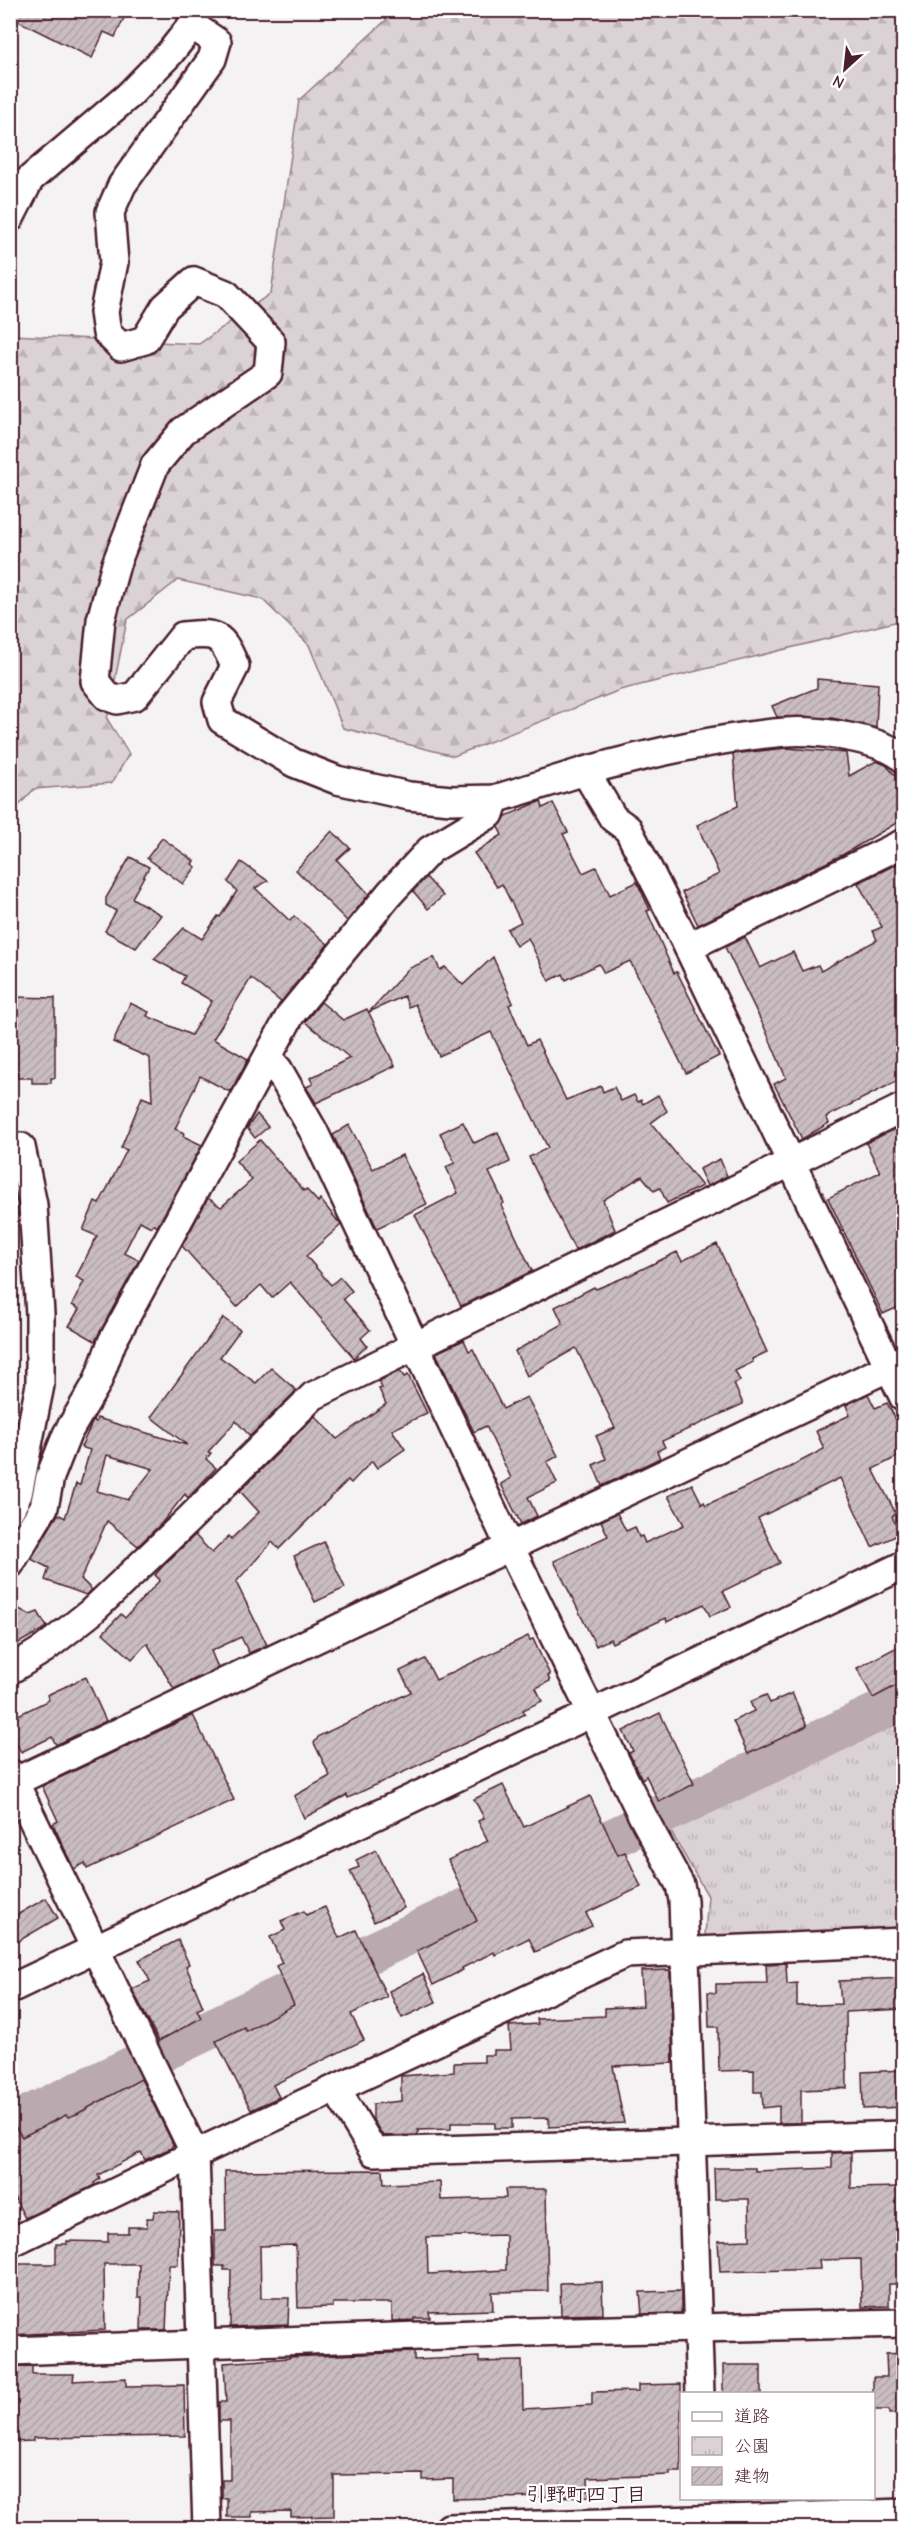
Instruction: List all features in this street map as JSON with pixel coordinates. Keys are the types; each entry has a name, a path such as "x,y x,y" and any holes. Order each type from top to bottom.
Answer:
{"street":[{"path":"10,218 30,179 128,96 170,53 192,25 217,42 212,59 122,184 110,212 114,262 104,312 107,333 121,347 145,340 165,307 194,281 226,294 271,342 268,374 183,431 155,465 113,575 101,620 95,681 107,696 117,700 135,696 183,636 207,633 225,643 235,666 217,702 222,720 294,763 337,780 409,796 451,800 495,799 585,771 703,745 787,732 816,732 874,743 898,754 903,759"},
{"path":"585,771 613,819 628,829 688,947 791,1163 896,1364 903,1398"},
{"path":"10,1564 44,1507 50,1477 67,1434 97,1383 112,1342 291,1014 390,893 430,850 490,814 495,799"},
{"path":"688,947 903,843"},
{"path":"268,1058 278,1069 314,1132 510,1547 647,1824 680,1885 683,1900 700,2392"},
{"path":"10,1670 44,1649 90,1612 186,1522 314,1396 903,1107"},
{"path":"10,1510 18,1494 40,1386 40,1314 33,1205 21,1147"},
{"path":"207,2529 195,2154 12,1780 896,1364"},
{"path":"10,1989 903,1565"},
{"path":"10,2243 195,2154 626,1954 903,1942"},
{"path":"336,2089 374,2152 903,2135"},
{"path":"10,2351 529,2332 903,2322"},
{"path":"449,2529 705,2515 903,2512"}],"shaded area":[{"path":"11,1177 21,1178 11,1295"}],"green space":[{"path":"396,11 903,11 903,620 620,690 454,756 343,728 309,645 262,599 178,580 127,620 107,719 129,754 112,783 34,789 11,814 11,335 199,344 271,293 299,100"},
{"path":"903,1712 903,1929 705,1936 708,1896 667,1825"}],"building":[{"path":"10,10 107,10 124,18 115,37 104,32 92,58 10,17"},
{"path":"817,679 878,684 876,728 832,718 777,717 772,706 817,688"},
{"path":"787,748 846,753 849,776 876,761 886,765 894,774 898,773 903,782 903,819 844,854 698,925 682,892 719,874 697,825 738,806 733,754"},
{"path":"541,801 543,808 553,803 568,832 563,834 583,873 596,867 610,895 637,882 674,973 677,972 719,1056 686,1073 630,961 604,973 599,964 566,980 563,974 549,981 528,938 516,946 507,929 521,922 502,884 497,887 474,853 502,835 498,827 506,816"},
{"path":"332,831 350,848 337,860 369,894 347,921 296,870"},
{"path":"162,838 194,861 192,864 196,867 183,884 147,858"},
{"path":"130,857 149,867 132,898 161,915 136,948 105,931 116,911 106,905 106,898"},
{"path":"903,861 903,984 897,987 903,999 903,1078 826,1117 829,1123 802,1139 774,1084 786,1078 725,947 745,937 760,968 793,952 802,971 818,965 821,971 877,940 873,931 882,927 858,883"},
{"path":"241,862 268,881 255,888 290,921 294,916 328,944 281,1002 251,978 213,1039 248,1059 230,1092 200,1076 175,1129 184,1133 183,1136 202,1145 157,1227 153,1224 151,1227 140,1221 124,1253 139,1260 95,1341 69,1326 79,1309 72,1305 84,1281 76,1277 97,1236 83,1230 95,1202 99,1204 127,1150 121,1148 142,1097 152,1101 150,1058 113,1042 130,1003 149,1012 147,1016 191,1035 212,1001 181,983 185,976 154,959 184,928 202,939 237,891 228,882"},
{"path":"426,877 443,896 428,909 413,891"},
{"path":"434,957 440,970 445,967 463,985 493,957 513,1003 509,1005 527,1045 537,1040 566,1100 601,1086 603,1092 614,1087 621,1101 634,1095 638,1102 641,1100 643,1104 658,1095 667,1111 651,1123 702,1186 667,1203 660,1188 654,1191 642,1176 603,1200 615,1230 575,1250 529,1157 548,1148 491,1032 439,1056 415,1004 409,1007 404,996 369,1012 408,969"},
{"path":"12,997 55,998 55,1078 51,1078 51,1083 32,1083 32,1078 17,1078 17,1071 10,1071"},
{"path":"321,1002 343,1020 367,1009 395,1066 316,1103 306,1087 313,1084 310,1078 350,1058 305,1022"},
{"path":"257,1114 268,1127 255,1138 247,1128"},
{"path":"463,1122 474,1143 498,1132 510,1162 489,1172 504,1203 501,1205 532,1271 461,1306 415,1215 458,1193 446,1167 455,1163 440,1133"},
{"path":"349,1125 373,1169 402,1155 427,1204 377,1228 333,1135"},
{"path":"903,1125 903,1305 883,1314 828,1198 880,1172 866,1143"},
{"path":"260,1140 304,1191 306,1189 318,1202 320,1199 341,1225 306,1256 331,1285 340,1277 352,1291 343,1299 370,1330 361,1338 367,1346 354,1358 290,1282 272,1298 261,1285 237,1307 182,1246 208,1198 221,1207 252,1180 236,1161"},
{"path":"720,1159 727,1176 707,1186 699,1169"},
{"path":"717,1244 767,1352 735,1371 740,1381 734,1384 743,1404 662,1441 665,1447 657,1451 660,1458 602,1486 593,1465 606,1459 596,1436 615,1428 576,1348 527,1376 515,1351 563,1324 555,1307 594,1287 596,1289 630,1275 677,1252 682,1261"},
{"path":"223,1318 240,1330 220,1357 256,1383 271,1368 296,1390 250,1436 236,1421 208,1452 211,1453 206,1459 216,1468 188,1498 185,1494 161,1524 138,1546 107,1521 81,1579 92,1590 86,1595 45,1580 49,1568 31,1559 58,1514 65,1518 76,1484 80,1485 90,1450 81,1447 93,1421 96,1422 97,1418 187,1445 151,1417","holes":["107,1455 153,1469 128,1500 97,1491"]},
{"path":"464,1340 469,1351 473,1349 503,1409 527,1397 558,1456 547,1462 557,1483 528,1497 537,1516 521,1524 501,1484 511,1478 486,1426 474,1432 436,1353"},
{"path":"400,1371 404,1377 408,1375 427,1413 392,1430 405,1449 377,1468 372,1461 351,1483 348,1480 279,1549 272,1542 236,1582 267,1645 249,1653 241,1637 211,1651 218,1668 174,1689 147,1643 132,1659 103,1633 121,1614 125,1618 160,1580 155,1575 195,1535 212,1553 229,1536 231,1539 259,1512 240,1491 315,1416 337,1439 386,1404 379,1389 382,1388 379,1381"},
{"path":"868,1394 875,1408 887,1403 903,1432 903,1454 873,1469 896,1514 892,1516 900,1534 872,1547 840,1478 758,1518 780,1563 723,1591 731,1607 710,1616 704,1604 667,1622 666,1618 612,1643 610,1639 596,1646 554,1561 608,1536 601,1521 617,1513 626,1531 635,1527 639,1537 642,1536 645,1543 684,1525 668,1496 692,1484 702,1504 704,1502 706,1505 788,1468 824,1449 816,1431 850,1415 846,1405"},
{"path":"324,1542 345,1588 315,1602 294,1556"},
{"path":"10,1604 30,1615 38,1612 47,1627 10,1648"},
{"path":"528,1636 530,1640 533,1639 550,1675 548,1676 550,1681 536,1688 542,1701 523,1710 525,1714 506,1724 348,1798 347,1795 304,1818 294,1796 330,1776 314,1743 319,1736 411,1692 400,1671 425,1659 436,1680"},
{"path":"903,1644 903,1682 873,1698 857,1668"},
{"path":"86,1677 106,1721 56,1745 52,1737 21,1752 10,1730 10,1719 49,1700 47,1695"},
{"path":"792,1693 807,1726 748,1754 733,1721 754,1711 750,1702 766,1695 770,1703"},
{"path":"660,1713 694,1784 659,1802 646,1776 642,1779 629,1753 633,1751 623,1731"},
{"path":"193,1715 234,1800 87,1869 85,1863 74,1869 53,1824 58,1821 42,1786"},
{"path":"503,1785 524,1827 590,1796 618,1855 625,1852 641,1887 586,1913 592,1926 535,1952 529,1938 495,1955 494,1952 433,1985 417,1951 477,1921 448,1860 488,1841 478,1821 484,1818 474,1799"},
{"path":"376,1850 404,1908 374,1922 350,1871 359,1867 356,1860"},
{"path":"46,1898 58,1918 10,1946 10,1919"},
{"path":"325,1907 339,1938 356,1930 387,1997 351,2014 364,2040 273,2085 279,2097 251,2110 216,2041 244,2027 246,2031 294,2005 276,1966 282,1963 270,1937 285,1930 281,1921 304,1911 306,1915"},
{"path":"178,1940 189,1964 186,1966 203,2007 197,2010 201,2018 159,2041 132,1989 150,1981 139,1960"},
{"path":"786,1963 787,1984 797,1983 797,2006 841,2004 839,1981 903,1978 903,2009 846,2012 847,2088 801,2090 801,2123 779,2123 779,2106 763,2108 762,2092 754,2092 754,2070 719,2071 718,2027 709,2027 708,1992 716,1993 716,1984 767,1983 766,1964"},
{"path":"670,1970 673,2063 613,2066 624,2123 549,2127 549,2118 512,2119 512,2128 495,2128 495,2123 451,2123 451,2129 418,2130 418,2135 383,2136 373,2120 373,2104 401,2101 401,2076 454,2072 454,2063 484,2062 484,2055 494,2055 494,2050 511,2050 509,2026 538,2024 537,2019 605,2016 605,2008 643,2006 641,1971"},
{"path":"423,1974 436,2002 402,2018 389,1991"},
{"path":"903,2070 903,2107 863,2109 862,2072"},
{"path":"141,2079 173,2144 171,2148 145,2160 141,2152 98,2175 100,2179 94,2183 95,2185 25,2218 10,2189 10,2119 22,2137 66,2115 68,2117 77,2114"},
{"path":"851,2152 851,2188 903,2187 903,2284 889,2284 889,2306 862,2307 861,2259 819,2260 820,2269 720,2272 718,2241 750,2240 749,2199 715,2199 714,2168 755,2168 755,2171 832,2168 832,2153"},
{"path":"383,2170 384,2184 440,2182 441,2200 506,2198 505,2189 546,2189 548,2291 492,2292 493,2310 429,2312 430,2318 414,2318 414,2320 392,2321 392,2303 333,2303 333,2307 298,2308 296,2245 260,2246 261,2298 289,2298 288,2325 230,2327 231,2270 224,2270 224,2266 215,2266 215,2231 226,2231 225,2171","holes":["506,2235 506,2270 428,2274 427,2237"]},
{"path":"154,2211 179,2212 178,2265 169,2265 166,2330 141,2330 142,2297 138,2297 139,2264 104,2264 105,2330 10,2335 10,2266 13,2264 56,2264 56,2244 67,2244 67,2241 108,2242 108,2233 128,2233 128,2227 147,2227 147,2218 153,2218"},
{"path":"602,2282 603,2314 561,2315 560,2283"},
{"path":"681,2291 681,2313 642,2314 640,2292"},
{"path":"414,2352 414,2360 479,2357 479,2362 522,2361 523,2409 592,2405 592,2392 638,2391 638,2385 681,2384 680,2472 670,2472 670,2475 588,2478 589,2496 453,2499 453,2479 423,2480 423,2474 334,2475 334,2516 291,2517 291,2511 252,2512 252,2517 227,2517 227,2498 222,2498 222,2480 230,2480 230,2421 219,2421 219,2402 226,2402 224,2363 289,2357"},
{"path":"903,2353 903,2413 889,2414 889,2410 875,2410 873,2377 887,2377 886,2354"},
{"path":"723,2365 761,2365 761,2392 723,2392"},
{"path":"32,2366 32,2374 74,2374 73,2381 126,2378 126,2386 184,2385 185,2436 33,2438 33,2441 10,2442 10,2367"}],"waterway":[{"path":"10,2124 904,1700"}],"district":[{"name":"引野町四丁目","path":"586,2494"}]}
